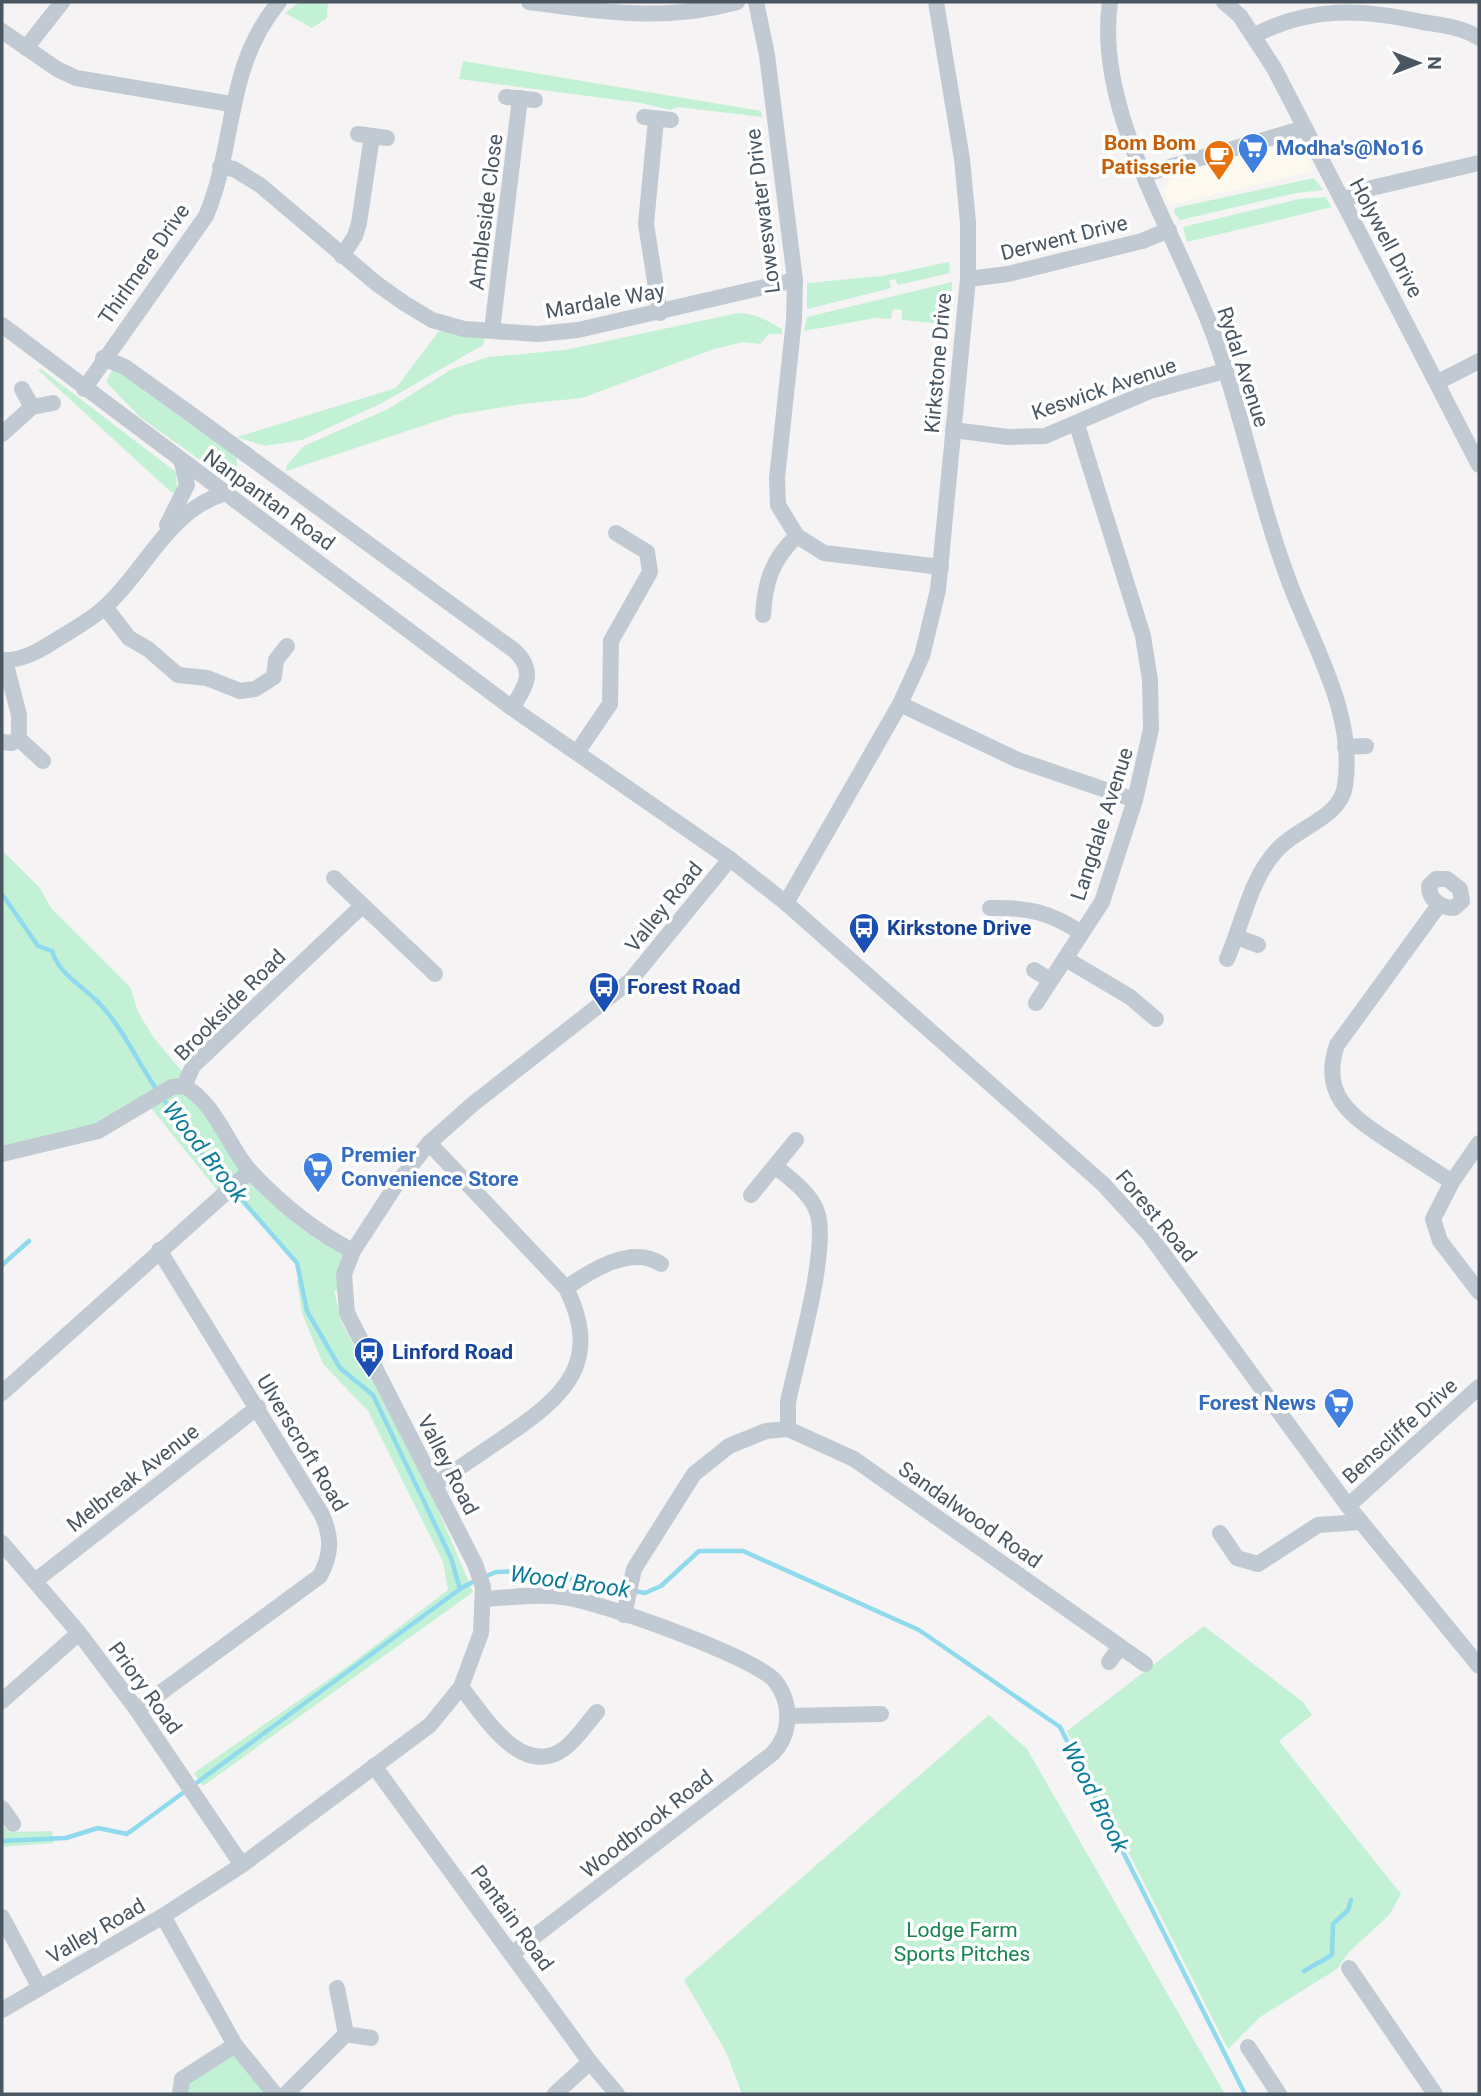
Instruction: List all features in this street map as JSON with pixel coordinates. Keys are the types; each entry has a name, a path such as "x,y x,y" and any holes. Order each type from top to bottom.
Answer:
{"street":[{"path":"26,48 62,2"},
{"name":"Thirlmere Drive","path":"84,389 103,358 206,216 220,167 231,104 248,52 279,2"},
{"path":"529,2 626,15 688,13 737,2"},
{"name":"Loweswater Drive","path":"756,2 767,55 795,280 777,493 783,516 797,536"},
{"name":"Kirkstone Drive","path":"786,903 900,704 929,634 941,567 968,279 964,180 936,2"},
{"name":"Rydal Avenue","path":"1111,2 1107,54 1112,84 1145,174 1215,339 1274,538 1340,710 1345,747 1346,785 1342,797 1335,807 1279,848 1263,867 1227,959"},
{"name":"Holywell Drive","path":"1224,2 1255,35 1479,465"},
{"path":"1255,35 1307,14 1354,11 1455,28 1479,38"},
{"path":"2,31 76,78 231,104"},
{"name":"Ambleside Close","path":"492,330 521,98"},
{"path":"657,119 646,223 660,313"},
{"path":"1145,174 1305,128"},
{"path":"342,256 355,236 359,223 373,136"},
{"path":"1343,201 1367,189 1479,163"},
{"name":"Mardale Way","path":"220,167 234,169 260,185 377,284 432,320 464,329 557,333 660,313 795,280"},
{"name":"Derwent Drive","path":"968,279 995,277 1142,240 1169,230"},
{"name":"Nanpantan Road","path":"2,325 181,463 404,625 512,708 578,751 730,859"},
{"name":"Nanpantan Road","path":"103,358 125,367 515,651 525,661 529,672 526,686 512,708"},
{"path":"1438,382 1479,360"},
{"name":"Keswick Avenue","path":"953,430 1045,436 1077,425 1150,391 1225,372"},
{"path":"22,389 32,407"},
{"path":"2,434 32,407 53,403"},
{"name":"Langdale Avenue","path":"1036,1003 1102,902 1135,800 1151,729 1150,680 1143,636 1077,425"},
{"path":"157,543 185,492 187,480 181,463"},
{"path":"43,761 19,739 19,715 3,660 22,659 44,648 105,607 157,543 205,499 223,494"},
{"path":"578,751 610,704 611,641 650,572 647,552 616,533"},
{"path":"763,615 772,595 772,566 797,536 810,546 838,556 941,567"},
{"path":"105,607 129,638 148,649 173,681 207,678 240,691 280,682 276,660 287,646"},
{"path":"900,704 1018,760 1135,800"},
{"path":"2,741 11,743 19,739"},
{"path":"1345,747 1366,746"},
{"name":"Forest Road","path":"730,859 786,903 1103,1184 1148,1233 1348,1506 1479,1666"},
{"name":"Valley Road","path":"2,2010 163,1916 242,1865 430,1725 461,1687 481,1633 483,1593 475,1564 347,1313 344,1275 353,1251 398,1182 429,1143 473,1104 630,981 730,859"},
{"path":"334,878 435,974"},
{"path":"1439,905 1337,1045 1332,1060 1332,1077 1336,1093 1354,1118 1452,1182"},
{"name":"Brookside Road","path":"353,1251 328,1238 250,1171 205,1106 184,1086 193,1066 362,906"},
{"path":"990,908 1038,910 1060,918 1081,933"},
{"path":"1237,937 1258,945"},
{"path":"1066,959 1125,1003 1156,1019"},
{"path":"1034,970 1050,980"},
{"path":"3,1151 98,1131 158,1095 184,1086"},
{"path":"751,1195 796,1140"},
{"path":"429,1143 566,1288 576,1307 582,1340 576,1369 564,1388 544,1410 434,1485"},
{"path":"1479,1143 1452,1182 1433,1219 1435,1230 1479,1292"},
{"path":"626,1608 629,1583 644,1549 694,1474 729,1446 766,1431 788,1429 788,1402 821,1242 818,1213 799,1186 776,1167"},
{"path":"2,1393 250,1171"},
{"name":"Ulverscroft Road","path":"137,1710 320,1576 329,1560 328,1527 258,1407 159,1250"},
{"path":"566,1288 591,1270 610,1263 657,1257"},
{"name":"Benscliffe Drive","path":"1348,1506 1479,1387"},
{"name":"Melbreak Avenue","path":"35,1581 258,1407"},
{"name":"Sandalwood Road","path":"788,1429 854,1459 1145,1664"},
{"path":"1220,1533 1237,1558 1258,1564 1318,1525 1361,1522"},
{"name":"Priory Road","path":"2,1543 79,1633 137,1710 242,1865"},
{"path":"483,1593 539,1594 626,1608 760,1669 778,1686 787,1716 886,1713"},
{"path":"2,1701 79,1633"},
{"path":"1109,1662 1120,1647"},
{"path":"461,1687 506,1744 532,1756 551,1755 565,1748 597,1712"},
{"name":"Woodbrook Road","path":"513,1953 772,1754 786,1734 787,1716"},
{"name":"Pantain Road","path":"374,1766 590,2062 617,2094"},
{"path":"2,1808 13,1824"},
{"path":"163,1916 235,2045 275,2094"},
{"path":"2,1917 40,1988"},
{"path":"1359,1975 1435,2094"},
{"path":"337,1988 346,2034"},
{"path":"346,2034 371,2038"},
{"path":"286,2094 346,2034"},
{"path":"180,2094 182,2079 235,2045"},
{"path":"1248,2047 1263,2057 1279,2094"},
{"path":"555,2094 590,2062"}],"shaded area":[{"path":"1289,141 1299,143 1313,171 1170,205 1163,191 1173,174"}],"green space":[{"path":"300,2 328,2 327,18 312,28 285,13"},
{"path":"463,61 761,111 762,117 678,107 670,110 641,103 459,79"},
{"path":"1314,178 1323,190 1296,193 1180,220 1174,212 1175,208"},
{"path":"1325,197 1332,207 1187,242 1183,227 1299,199"},
{"path":"949,262 950,273 898,285 895,279 889,281 891,288 807,309 807,283 882,276"},
{"path":"952,282 951,325 902,320 902,310 893,309 891,319 875,318 804,331 807,317"},
{"path":"738,313 766,320 782,329 782,334 769,334 760,344 743,342 714,349 582,398 455,415 286,471 287,465 304,446 388,409 452,369 488,357 565,350"},
{"path":"439,331 485,337 483,345 382,403 302,440 265,446 237,437 396,388"},
{"path":"41,369 176,472 177,492 172,493 38,370"},
{"path":"112,370 119,370 236,455 239,483 232,483 140,417 106,382"},
{"path":"2,850 39,887 51,908 130,987 138,1012 154,1038 186,1076 250,1171 353,1251 343,1293 334,1290 341,1321 429,1488 473,1592 203,1786 194,1773 344,1669 448,1590 443,1562 368,1411 323,1364 302,1313 297,1280 301,1276 297,1263 231,1187 221,1195 147,1103 119,1120 2,1146"},
{"path":"1204,1626 1303,1702 1312,1715 1279,1741 1401,1894 1389,1915 1348,1953 1337,1969 1260,2017 1228,2049 1067,1731"},
{"name":"Lodge Farm Sports Pitches","path":"989,1715 1027,1749 1225,2094 742,2094 726,2052 684,1980"},
{"path":"2,1825 9,1832 52,1831 54,1843 2,1847"},
{"path":"235,2045 275,2094 180,2094 182,2079"}],"waterway":[{"name":"Wood Brook","path":"2,894 38,946 52,951 64,971 105,1009 157,1090"},
{"name":"Wood Brook","path":"162,1097 197,1148 229,1185"},
{"name":"Wood Brook","path":"234,1191 297,1263 307,1311 340,1368 373,1395 451,1558 460,1589 476,1580"},
{"path":"2,1265 29,1241"},
{"name":"Wood Brook","path":"484,1577 496,1572 526,1571 645,1593 661,1586 699,1551 743,1551 919,1630 1060,1727 1245,2094"},
{"path":"2,1841 66,1838 98,1828 127,1834 460,1589"},
{"path":"1304,1971 1332,1955 1333,1924 1348,1910 1351,1900"}],"place":[{"name":"Modha's@No16","path":"1253,175"},
{"name":"Bom Bom Patisserie","path":"1219,182"},
{"name":"Kirkstone Drive","path":"864,955"},
{"name":"Forest Road","path":"604,1014"},
{"name":"Premier Convenience Store","path":"318,1194"},
{"name":"Linford Road","path":"369,1379"},
{"name":"Forest News","path":"1339,1430"}]}
